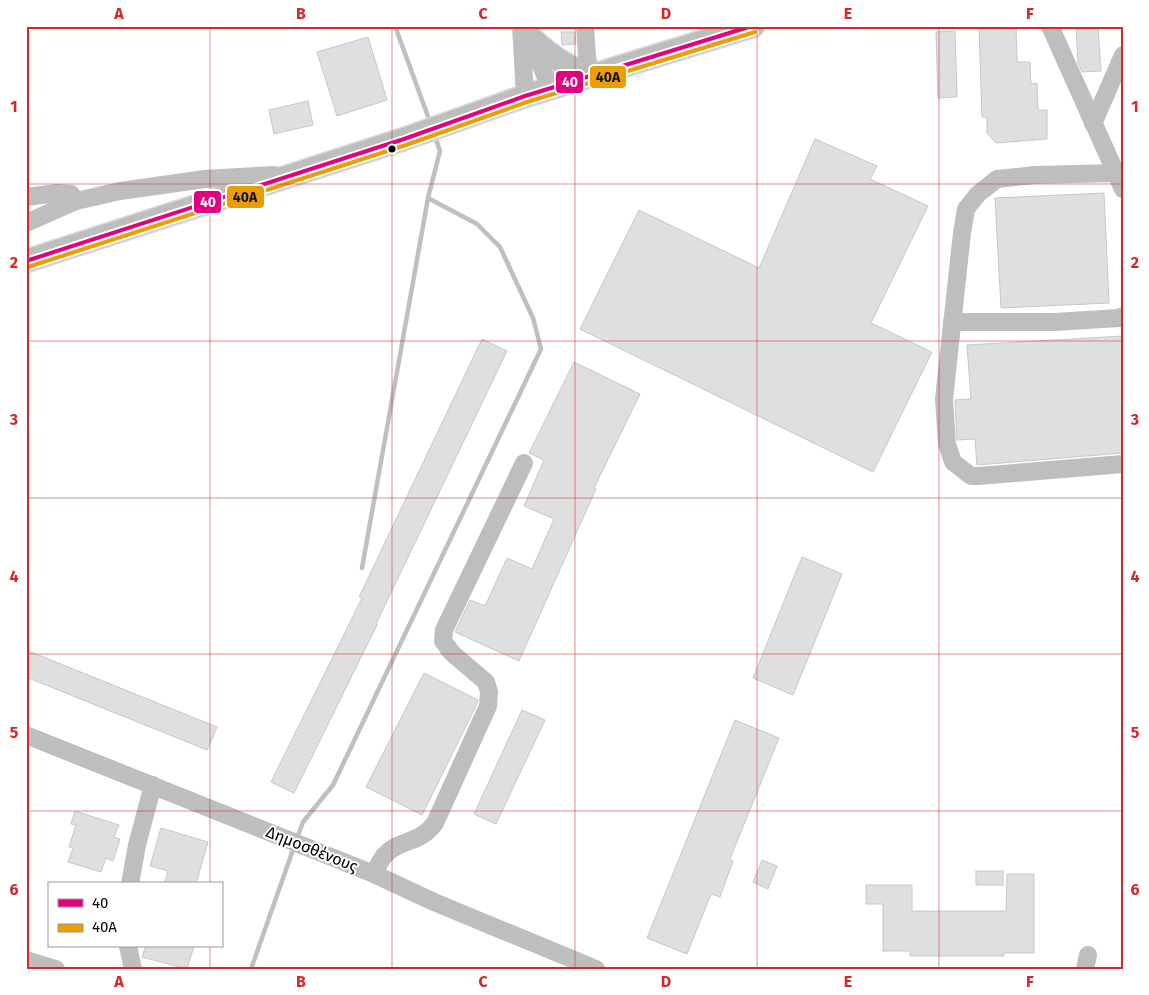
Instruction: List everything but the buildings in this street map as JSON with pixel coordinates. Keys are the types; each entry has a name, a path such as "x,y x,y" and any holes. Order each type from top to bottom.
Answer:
{"main road":[{"path":"524,28 552,57 570,68 590,76"},
{"path":"26,261 450,124 525,96 744,28"}],"street":[{"path":"585,26 590,76"},
{"path":"1050,26 1120,181"},
{"path":"524,28 551,89"},
{"path":"524,28 525,96"},
{"path":"1093,124 1123,55"},
{"path":"26,223 76,200 120,191 205,179 300,173"},
{"path":"1120,181 1035,174 997,179 978,194 966,209 944,399 947,444 953,462 971,476 1123,464"},
{"path":"26,197 57,193 71,194 76,200"},
{"path":"952,322 1055,322 1119,318 1123,316"},
{"path":"374,874 386,852 422,837 429,831 488,706 489,692 486,682 452,653 443,641 444,630 524,463"},
{"name":"Δημοσθένους","path":"26,735 311,848 374,874 434,902 596,969"},
{"path":"130,882 137,846 153,785"},
{"path":"129,948 134,969"},
{"path":"26,960 56,969"}],"waterway":[{"path":"395,26 430,122"},
{"path":"297,838 303,822 333,785 541,349 533,318 500,247 477,224 428,198 440,151 434,134"},
{"path":"362,568 428,198"},
{"path":"251,969 294,847"}],"transit line":[{"name":"40","path":"26,261 404,139 525,96 752,26"},
{"name":"40Α","path":"28,267 406,145 527,102 755,32"}]}
